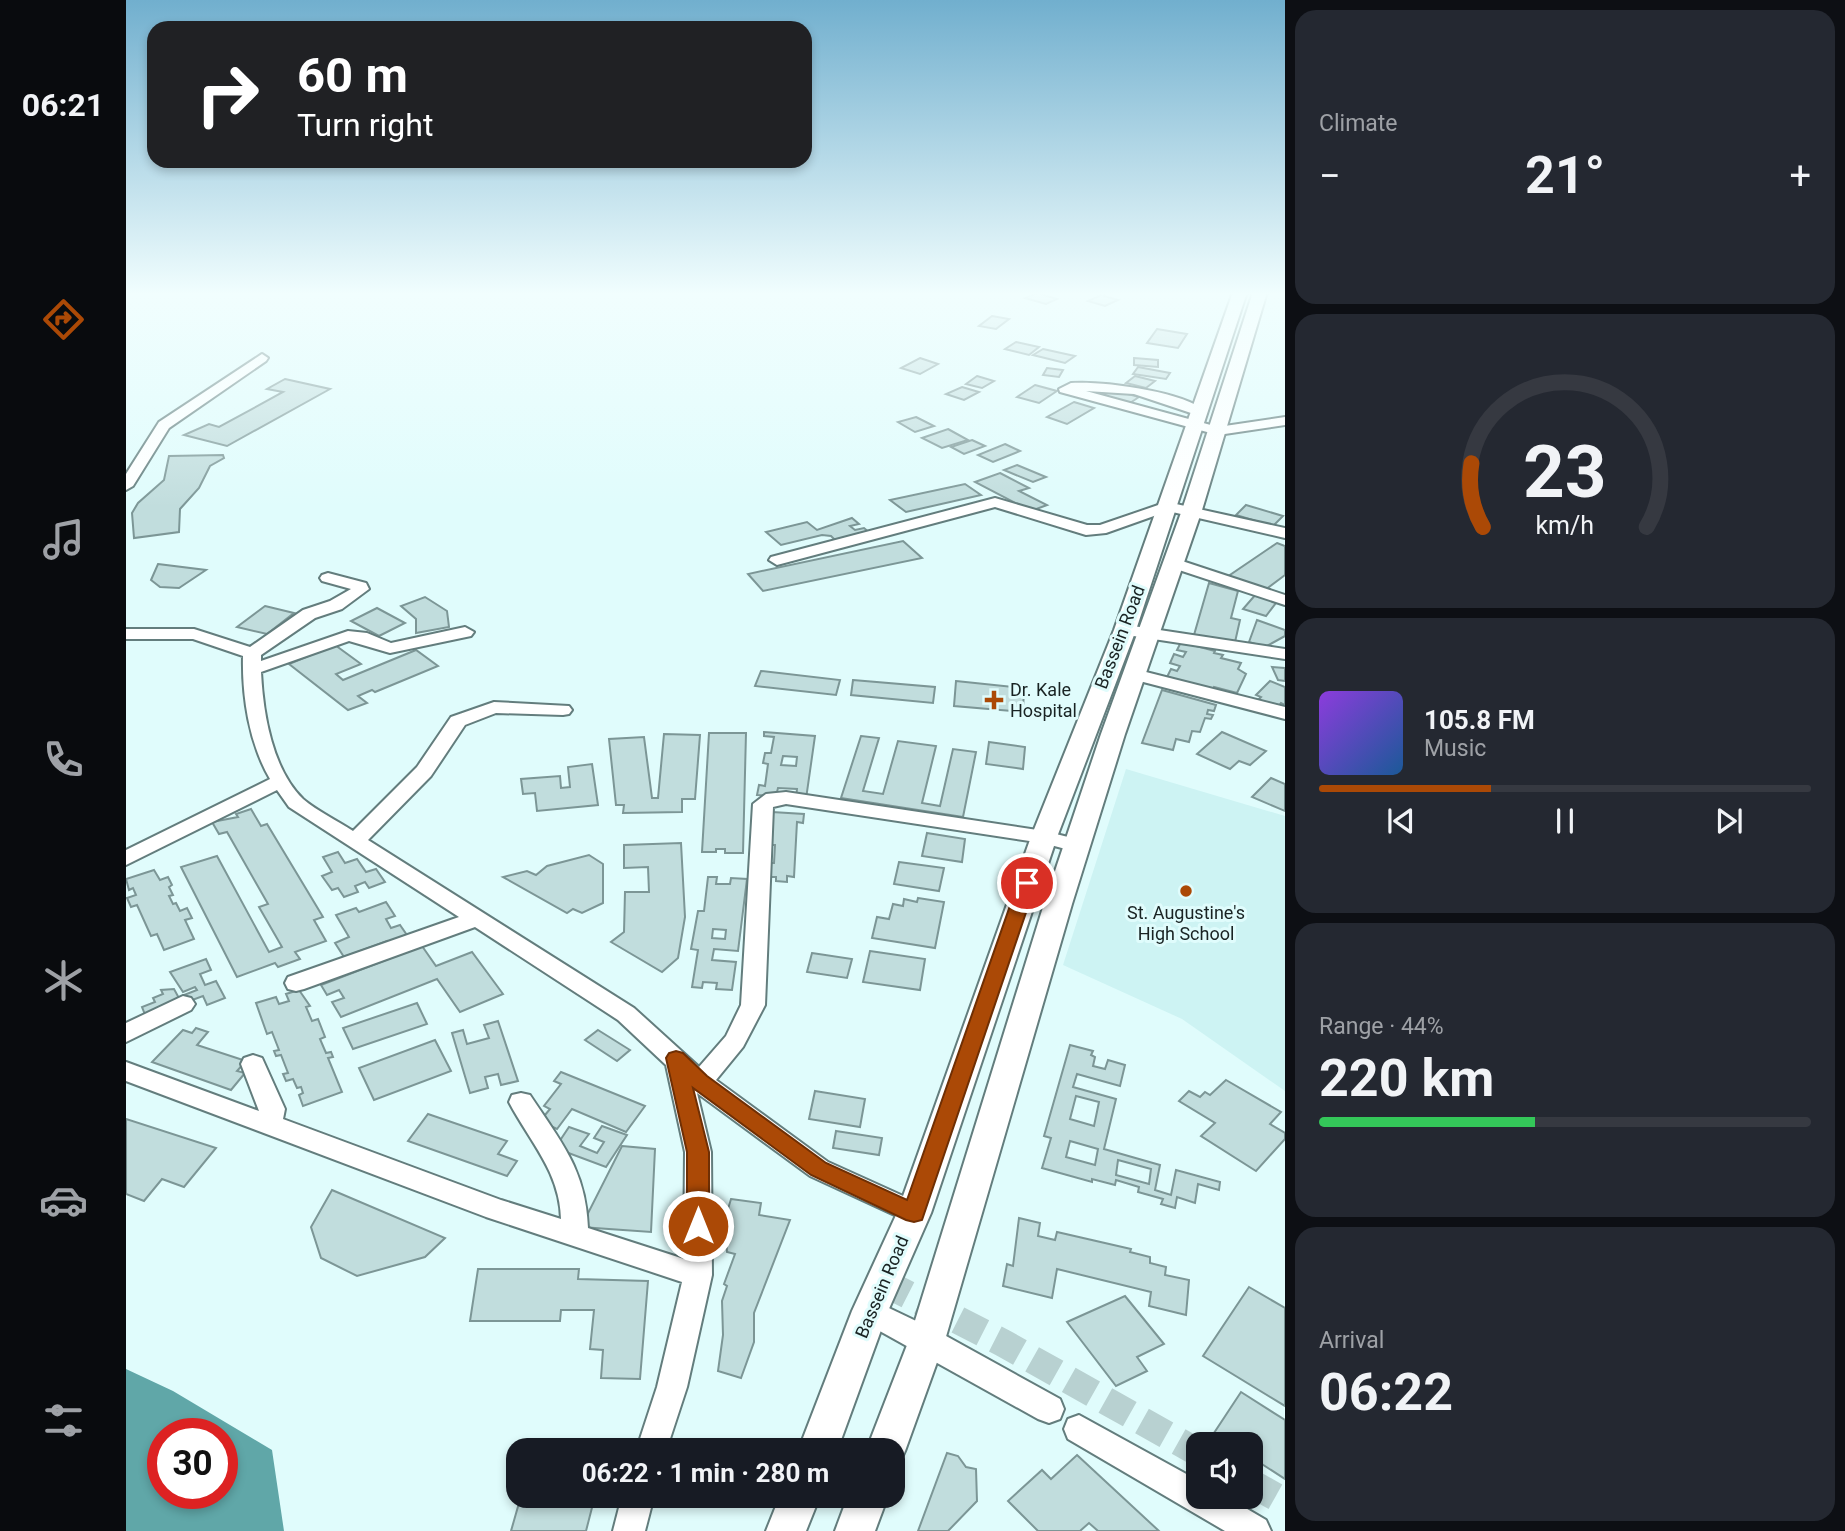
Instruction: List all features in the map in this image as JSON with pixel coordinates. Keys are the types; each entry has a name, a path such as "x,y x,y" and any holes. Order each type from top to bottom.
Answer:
{"main road":[{"name":"Bassein Road","path":"890,1438 927,1340 1077,846 1134,674 1137,632 1180,508 1220,363"},
{"name":"Bassein Road","path":"1204,423 1229,363"},
{"name":"Bassein Road","path":"822,1438 870,1311 914,1213 1044,837 1137,632 1173,563 1180,508"},
{"path":"786,1531 795,1508"},
{"path":"855,1531 864,1508"}],"street":[{"path":"126,486 164,425 254,363"},
{"path":"1204,423 1146,392 1122,387 1065,388 1068,392 1204,423 1285,421"},
{"path":"777,560 995,502 1086,530 1101,530 1180,508 1285,533"},
{"path":"1173,563 1285,600"},
{"path":"251,662 309,614 336,605 361,589 360,586 328,578"},
{"path":"126,634 194,634 251,662 348,636 361,637 390,648 465,632"},
{"path":"1137,632 1285,654"},
{"path":"251,662 259,723 274,769 296,803 476,919 552,964 626,1014 700,1082 819,1169 914,1213"},
{"path":"1134,674 1285,713"},
{"path":"354,841 411,789 445,744 458,721 494,707 563,710"},
{"path":"126,858 281,781"},
{"path":"700,1082 735,1041 753,1004 764,804 773,798 1044,837 1077,846"},
{"path":"296,983 476,919"},
{"path":"126,1033 183,1004"},
{"path":"655,1438 672,1387 698,1275 698,1152 676,1058"},
{"path":"253,1064 272,1109 270,1125"},
{"path":"126,1071 495,1209 698,1275"},
{"path":"521,1102 562,1164 574,1199 575,1235"},
{"path":"870,1311 1049,1409"},
{"path":"1079,1429 1234,1526"},
{"path":"629,1531 635,1508"}],"shaded area":[{"name":"St. Augustine's High School","path":"1126,769 1285,816 1285,1091 1182,1019 1063,965"}],"water":[{"path":"126,1369 173,1391 218,1418 147,1418 147,1509 238,1509 238,1430 272,1450 284,1531 126,1531"}],"building":[{"path":"910,363 938,364 920,374 901,368"},
{"path":"1158,363 1158,367 1134,365"},
{"path":"1138,367 1170,373 1166,379 1133,374"},
{"path":"1047,368 1063,370 1059,377 1043,375"},
{"path":"977,376 994,381 982,388 966,384"},
{"path":"1135,376 1155,381 1146,388 1126,383"},
{"path":"285,379 330,389 227,446 184,435 209,424 219,427 283,392 267,389"},
{"path":"1035,385 1057,391 1039,403 1017,397"},
{"path":"962,387 979,392 964,400 946,394"},
{"path":"1102,387 1139,397 1130,403 1093,393"},
{"path":"1074,402 1094,408 1067,424 1047,417"},
{"path":"916,417 934,426 915,432 898,422"},
{"path":"948,429 968,440 942,448 922,438"},
{"path":"972,440 985,446 964,454 951,447"},
{"path":"1005,444 1020,451 993,462 978,455"},
{"path":"223,455 224,458 210,466 199,488 180,509 179,532 134,538 132,513 138,503 164,480 169,456"},
{"path":"1017,465 1046,477 1033,482 1004,470"},
{"path":"1000,473 1029,488 1019,491 1047,505 1031,511 975,482"},
{"path":"965,484 981,495 906,512 890,500"},
{"path":"1246,505 1283,516 1273,526 1236,515"},
{"path":"852,518 859,524 850,526 855,530 864,528 870,533 836,541 831,536 822,535 781,545 766,532 807,522 817,530"},
{"path":"903,541 922,558 763,591 748,574"},
{"path":"1277,543 1285,546 1285,575 1265,590 1227,577"},
{"path":"158,564 206,570 179,588 160,587 151,580"},
{"path":"1209,583 1238,591 1231,618 1240,620 1235,642 1194,635"},
{"path":"1257,593 1279,599 1266,616 1243,609"},
{"path":"425,597 447,611 449,627 416,633 416,619 401,606"},
{"path":"265,606 294,613 267,634 237,627"},
{"path":"377,608 405,623 379,636 351,621"},
{"path":"1257,620 1285,630 1285,636 1265,647 1249,642"},
{"path":"1181,642 1215,651 1214,653 1223,655 1221,658 1241,663 1238,669 1246,674 1237,693 1214,687 1212,692 1167,677 1171,669 1177,671 1180,666 1170,663 1174,654 1183,657 1186,652 1177,650"},
{"path":"335,645 361,664 336,674 343,680 416,650 438,666 375,692 372,690 358,696 367,703 348,710 289,664"},
{"path":"1272,667 1285,668 1285,681 1278,680"},
{"path":"761,671 840,680 836,695 755,686"},
{"path":"853,680 935,687 933,703 851,695"},
{"path":"956,681 1024,688 1023,712 954,706"},
{"path":"1270,681 1285,687 1285,705 1281,703 1277,708 1257,701 1261,697 1256,695"},
{"path":"1162,690 1216,705 1214,711 1208,710 1207,714 1213,715 1211,719 1205,718 1200,732 1192,731 1189,742 1176,739 1173,750 1142,743"},
{"path":"764,732 815,736 806,799 796,798 797,789 778,788 776,796 757,795 759,785 765,786 768,764 763,763 765,753 771,753 774,737 764,736","holes":["783,756 797,757 796,766 781,765"]},
{"path":"1222,732 1266,751 1250,765 1239,761 1230,769 1197,754"},
{"path":"709,733 746,733 743,853 725,853 725,849 702,852"},
{"path":"664,734 700,735 695,799 682,799 682,812 623,813 624,805 616,805 609,739 644,737 652,798 658,798"},
{"path":"861,736 879,738 863,791 883,794 898,741 936,746 922,803 940,806 953,749 976,752 963,817 841,798"},
{"path":"989,742 1025,747 1023,769 986,764"},
{"path":"592,764 598,805 537,811 535,793 523,794 521,779 560,776 561,788 570,787 568,767"},
{"path":"1271,778 1285,784 1285,811 1252,797"},
{"path":"251,809 261,826 267,824 323,917 314,920 326,941 295,952 300,959 278,967 275,963 237,977 181,867 217,856 269,952 282,947 259,907 268,904 227,832 219,834 212,822 238,817 236,814"},
{"path":"772,812 804,814 803,823 797,822 794,877 787,876 787,882 776,881 776,877 767,877 768,863 774,863 775,845 769,845"},
{"path":"927,833 965,839 962,862 922,856"},
{"path":"681,843 685,917 678,958 662,972 611,942 624,932 625,892 649,892 648,867 624,868 624,845"},
{"path":"338,852 345,863 357,859 366,872 376,869 385,882 369,888 365,882 355,886 358,892 344,897 338,888 332,890 322,876 332,872 323,857"},
{"path":"589,855 603,864 603,903 582,913 573,909 567,913 503,877 527,871 536,875 547,866"},
{"path":"899,862 944,868 939,891 894,884"},
{"path":"154,870 160,880 168,877 173,895 169,896 173,904 176,903 180,911 187,908 192,918 185,920 194,939 164,950 157,934 151,936 137,905 131,907 127,898 136,895 133,888 129,890 126,879"},
{"path":"708,877 717,877 716,884 730,884 731,878 747,879 738,951 714,949 712,960 736,962 732,990 716,989 717,983 703,982 702,988 692,987 698,950 691,949 698,911 704,911","holes":["713,929 726,930 725,939 712,938"]},
{"path":"918,898 944,902 935,948 872,938 877,917 889,919 893,904 903,906 904,899 917,902"},
{"path":"386,902 395,916 386,919 391,928 400,925 409,938 389,946 387,941 344,957 335,943 349,937 336,915 356,908 359,912"},
{"path":"422,946 436,966 472,952 503,994 460,1012 437,979 341,1017 332,1002 344,998 339,990 327,995 321,985"},
{"path":"870,951 925,959 920,990 863,982"},
{"path":"812,953 852,959 847,978 807,972"},
{"path":"206,959 211,970 200,974 205,985 216,981 225,998 207,1005 203,996 146,1017 142,1007 155,1002 153,998 163,994 161,990 174,989 180,1000 186,998 184,995 197,990 195,987 183,992 170,972"},
{"path":"299,990 310,1006 306,1007 312,1021 318,1019 325,1037 320,1039 326,1053 331,1052 333,1057 328,1058 342,1092 303,1106 299,1095 303,1093 301,1087 297,1088 293,1079 286,1081 283,1074 288,1073 281,1055 276,1056 274,1051 279,1050 272,1032 267,1034 256,1003 276,997 279,1004 289,1001 286,994"},
{"path":"417,1003 427,1024 353,1049 343,1028"},
{"path":"498,1021 518,1081 501,1085 498,1074 485,1077 488,1088 470,1093 452,1033 463,1030 467,1044 489,1038 484,1025"},
{"path":"196,1028 208,1032 197,1045 246,1061 237,1071 245,1073 231,1090 152,1062 183,1030 192,1033"},
{"path":"598,1030 630,1050 617,1061 585,1040"},
{"path":"435,1040 451,1071 374,1100 359,1068"},
{"path":"1070,1045 1093,1051 1093,1066 1105,1069 1108,1060 1125,1065 1120,1086 1077,1074 1073,1087 1116,1099 1104,1149 1160,1165 1155,1190 1171,1195 1176,1170 1220,1182 1219,1190 1198,1184 1195,1203 1177,1197 1175,1208 1161,1204 1163,1199 1138,1192 1139,1187 1116,1180 1115,1185 1092,1179 1092,1182 1042,1168 1051,1138 1044,1136","holes":["1076,1096 1099,1102 1094,1126 1070,1119","1070,1141 1098,1149 1095,1165 1066,1157","1118,1160 1151,1169 1149,1184 1116,1175"]},
{"path":"561,1072 645,1106 626,1132 572,1109 557,1129 540,1121 550,1109 544,1106 561,1084 554,1081"},
{"path":"1226,1080 1281,1112 1270,1124 1285,1133 1285,1139 1256,1171 1201,1136 1215,1123 1179,1101 1189,1091 1200,1097 1205,1092 1210,1095"},
{"path":"815,1091 865,1099 860,1127 809,1119"},
{"path":"428,1114 507,1141 498,1154 517,1161 507,1176 408,1141"},
{"path":"126,1119 216,1148 184,1187 162,1179 144,1201 126,1194"},
{"path":"602,1126 627,1135 606,1167 555,1148 569,1127 589,1134 580,1146 597,1153 604,1142 594,1138"},
{"path":"836,1131 882,1138 879,1155 833,1148"},
{"path":"622,1146 655,1149 651,1232 581,1227"},
{"path":"332,1190 445,1238 425,1257 357,1276 321,1258 311,1227"},
{"path":"731,1199 761,1203 759,1215 790,1220 754,1313 754,1342 741,1378 718,1371 723,1335 722,1301 727,1286 724,1284 735,1254 727,1252 725,1219"},
{"path":"1019,1218 1040,1223 1038,1236 1055,1240 1057,1232 1131,1249 1130,1252 1150,1257 1150,1263 1166,1267 1165,1275 1189,1280 1186,1315 1149,1306 1151,1292 1057,1269 1052,1298 1003,1286 1007,1264 1013,1266"},
{"path":"478,1269 579,1269 578,1279 648,1281 640,1379 601,1378 603,1350 590,1349 594,1310 561,1310 560,1321 470,1321"},
{"path":"1249,1287 1285,1308 1285,1406 1203,1356"},
{"path":"1125,1296 1164,1344 1137,1357 1147,1371 1116,1386 1067,1322"},
{"path":"1241,1392 1285,1420 1285,1479 1263,1465 1263,1432 1215,1432"},
{"path":"947,1453 958,1456 966,1467 976,1469 977,1501 948,1531 918,1531"},
{"path":"1077,1455 1159,1531 1098,1531 1089,1523 1080,1531 1038,1531 1008,1501 1042,1470 1051,1479"},
{"path":"518,1508 592,1508 586,1531 511,1531"}],"tunnel":[{"path":"883,1282 1003,1343 1186,1446"},
{"path":"1263,1490 1285,1502"}],"place":[{"name":"Dr. Kale Hospital","path":"994,700"},
{"name":"St. Augustine's High School","path":"1186,891"}],"route":[{"path":"698,1226 698,1152 676,1058 700,1082 819,1169 914,1213 1027,883"}]}
